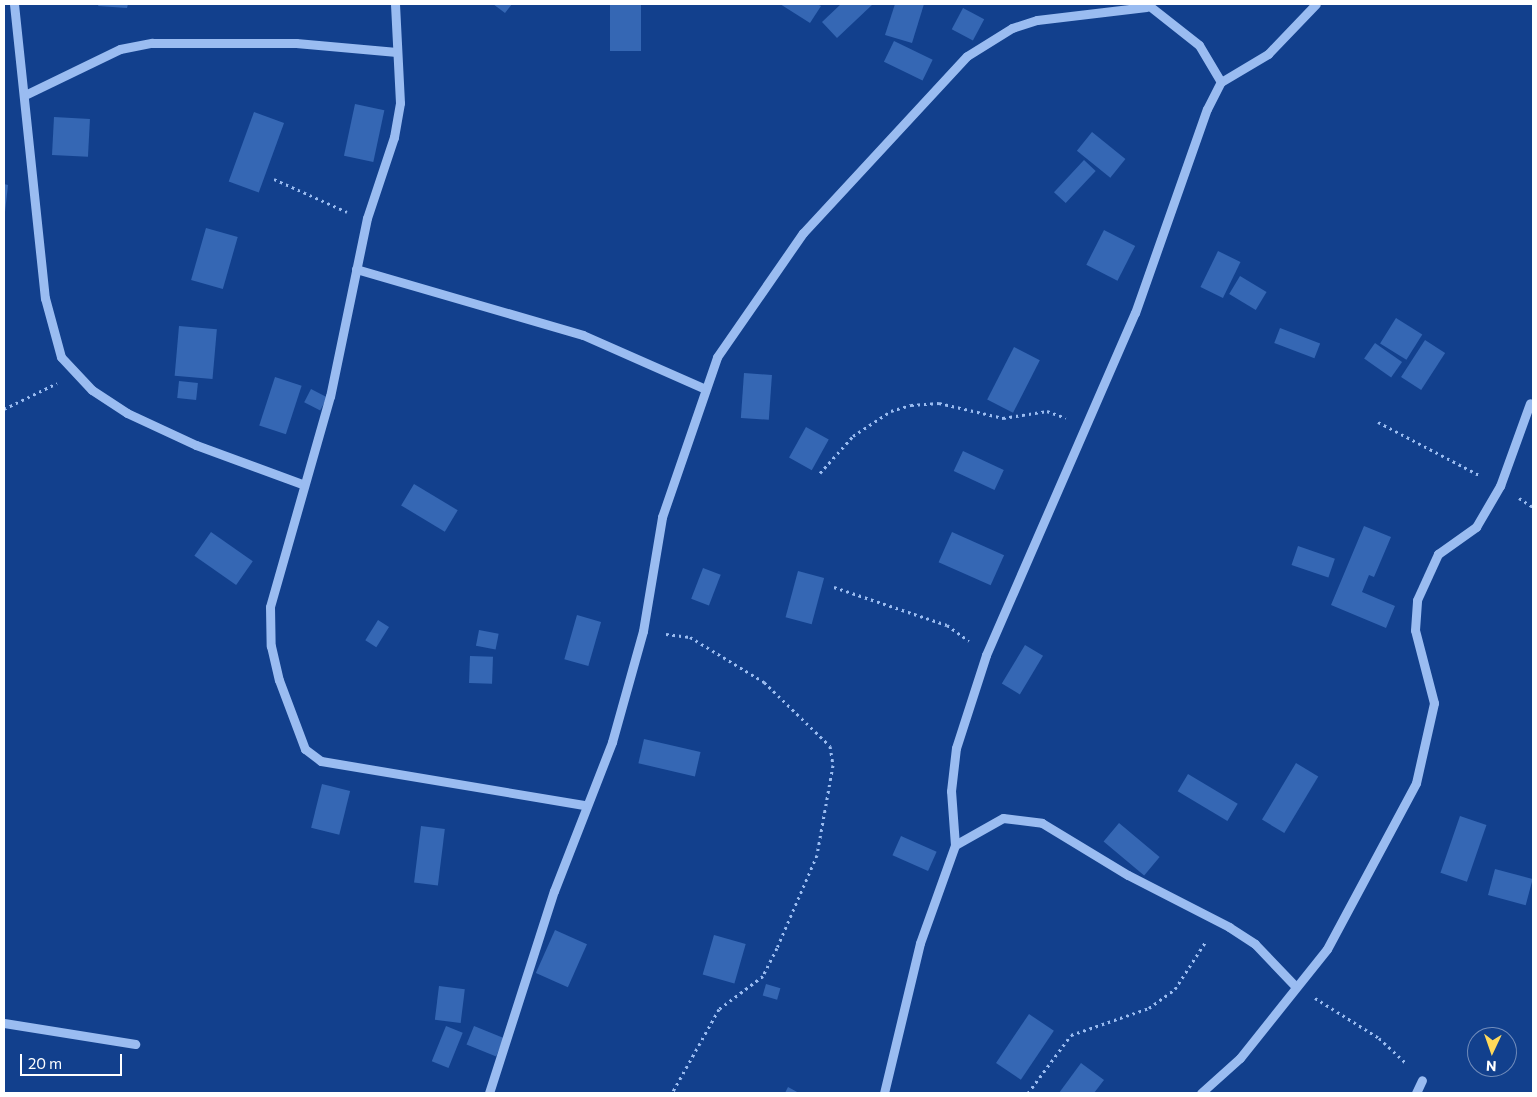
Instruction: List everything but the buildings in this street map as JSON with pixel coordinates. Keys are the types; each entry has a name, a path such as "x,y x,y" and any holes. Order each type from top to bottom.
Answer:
{"street":[{"path":"14,4 27,94 28,144 45,298 61,357 73,373 127,413 196,445 302,484"},
{"path":"395,4 400,103 394,138 367,218 330,396 302,484 270,607 269,628 285,702 305,749 321,761 348,769 585,805"},
{"path":"884,1093 920,943 955,845 951,791 956,748 986,656 1135,313 1207,109 1221,82 1268,54 1316,4"},
{"path":"489,1093 585,805 612,742 643,631 662,517 703,388 745,311 803,233 966,56 1012,28 1037,20 1147,5 1178,24 1200,45 1221,82"},
{"path":"27,94 120,50 152,43 296,43 397,52"},
{"path":"356,269 565,329 703,388"},
{"path":"1201,1093 1240,1058 1327,948 1416,783 1434,703 1415,630 1417,600 1426,574 1438,554 1476,526 1500,486 1530,402"},
{"path":"955,845 1003,818 1042,823 1128,875 1220,922 1255,944 1296,986"},
{"path":"4,1023 135,1044"},
{"path":"1416,1093 1422,1080"}],"path":[{"path":"274,179 367,218"},
{"path":"4,409 73,373"},
{"path":"820,474 853,436 891,411 911,405 939,403 1003,418 1047,411 1062,414 1082,438"},
{"path":"1378,422 1500,486 1533,507"},
{"path":"834,587 947,624 986,656"},
{"path":"643,631 690,636 764,682 830,746 833,765 817,855 777,948 763,976 719,1009 672,1093"},
{"path":"1028,1093 1071,1035 1149,1008 1175,989 1220,922"},
{"path":"1296,986 1379,1038 1422,1080"}]}
